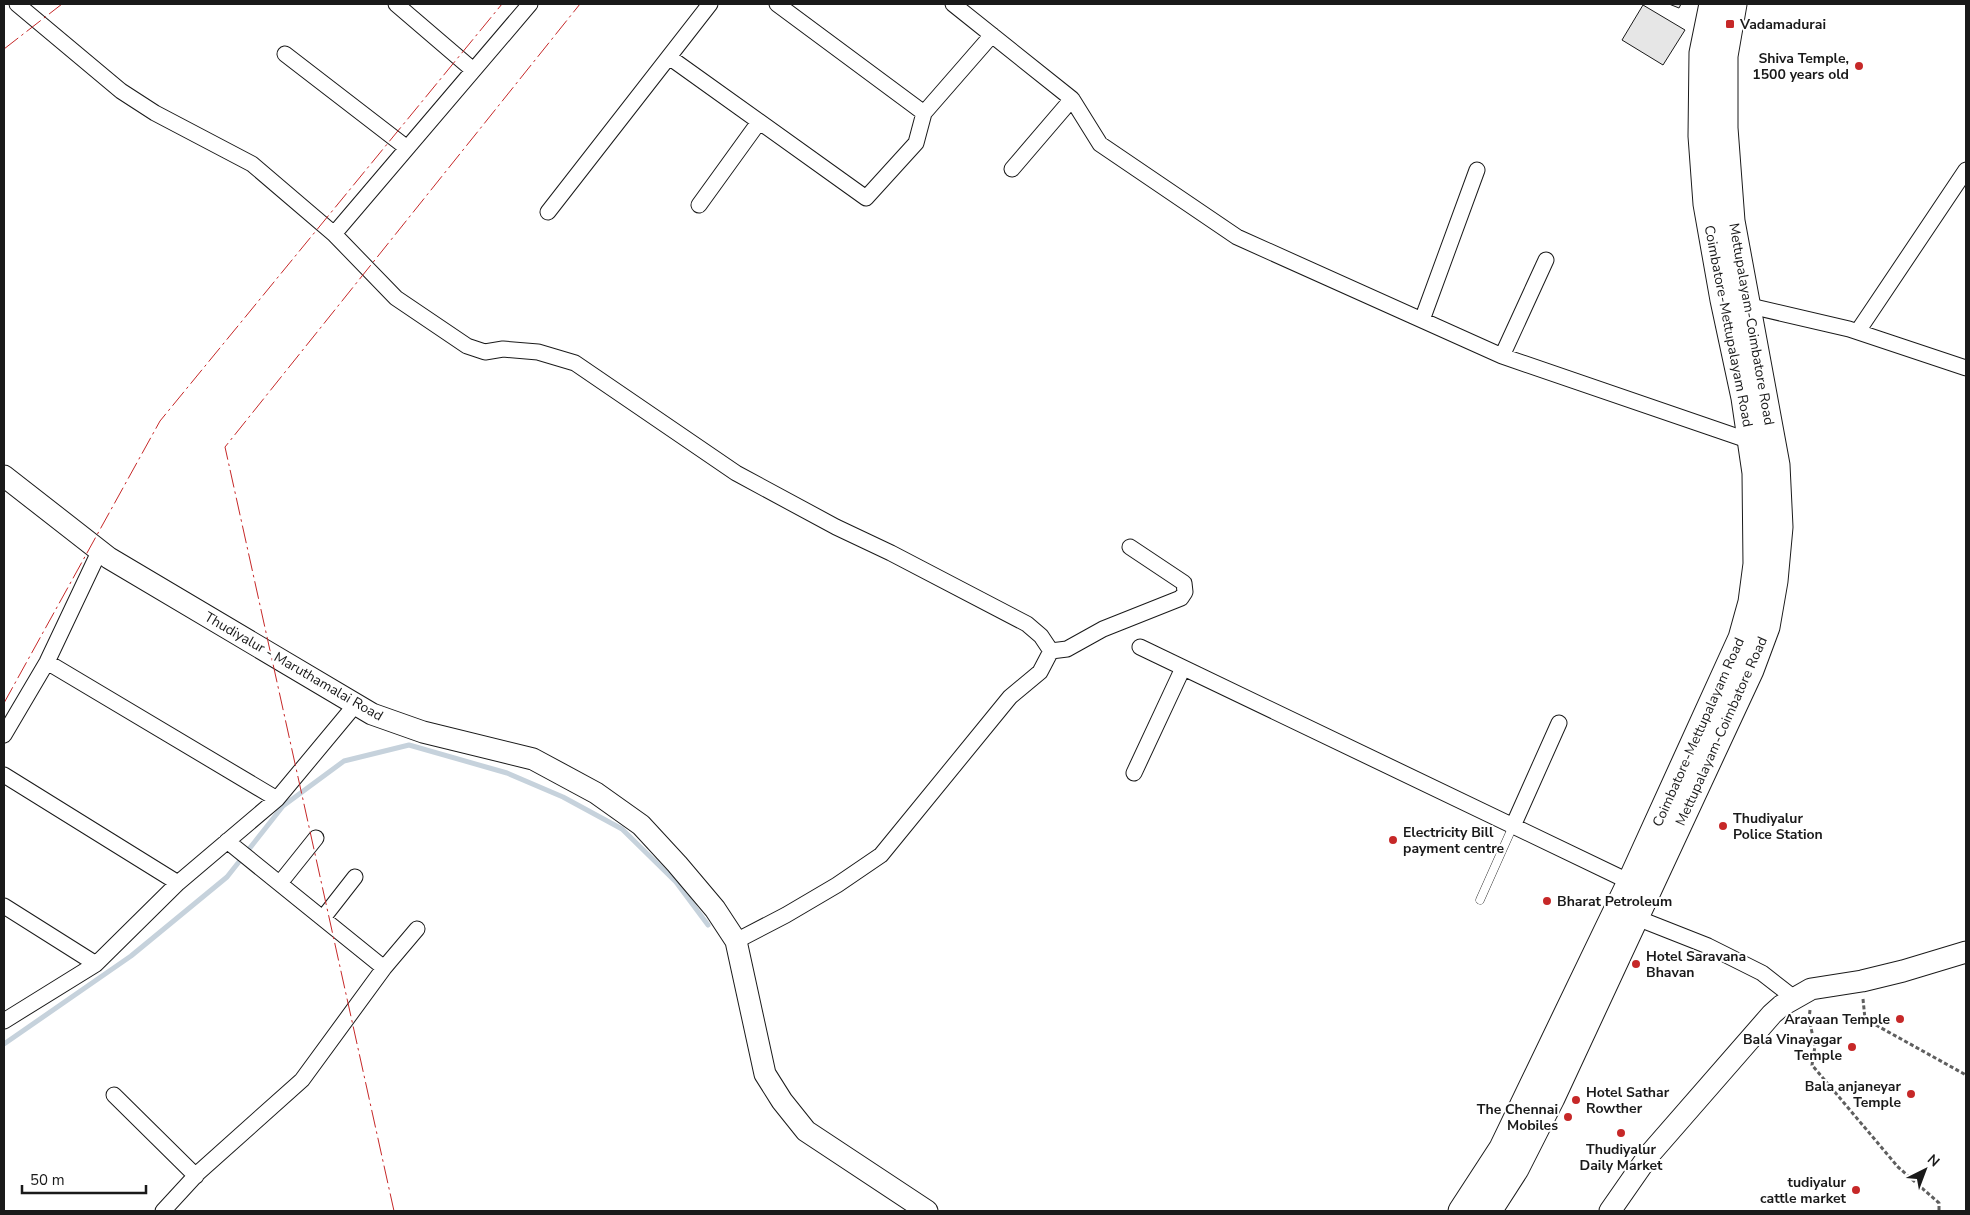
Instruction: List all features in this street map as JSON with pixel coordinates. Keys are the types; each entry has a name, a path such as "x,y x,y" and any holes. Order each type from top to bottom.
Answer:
{"highway":[{"name":"Coimbatore-Mettupalayam Road","path":"1461,1211 1502,1148 1630,882 1738,647 1751,602 1756,564 1755,473 1706,204 1701,136 1702,53 1712,4"},
{"name":"Mettupalayam-Coimbatore Road","path":"1490,1211 1516,1169 1544,1114 1637,918 1751,670 1769,618 1775,582 1780,527 1777,465 1756,346 1746,305 1732,220 1725,128 1725,56 1734,4"}],"main road":[{"name":"Thudiyalur - Maruthamalai Road","path":"4,476 109,558 372,714 423,732 533,759 596,793 641,825 677,864 714,909 736,941 764,1074 782,1101 806,1131 927,1211"},
{"path":"1610,1211 1649,1156 1772,1014 1803,993 1903,971 1966,952"}],"street":[{"path":"17,4 121,91 155,113 252,164 334,234 396,298 467,346 485,352 502,349 538,352 575,363 736,473 836,527 892,553 1027,624 1040,636 1051,651"},
{"path":"396,4 474,70"},
{"path":"334,234 530,4"},
{"path":"548,212 710,4"},
{"path":"777,4 924,113"},
{"path":"953,4 1072,99 1100,144 1237,238 1502,356 1750,441"},
{"path":"669,57 866,198 916,143 924,113 992,35"},
{"path":"285,54 406,148"},
{"path":"1012,169 1072,99"},
{"path":"699,205 759,122"},
{"path":"1422,320 1477,170"},
{"path":"1858,332 1966,170"},
{"path":"1502,356 1546,260"},
{"path":"1746,305 1858,332 1966,368"},
{"path":"1051,651 1067,649 1103,629 1181,598 1185,592 1184,584 1130,547"},
{"path":"4,735 48,662 100,550"},
{"path":"1140,647 1630,882"},
{"path":"736,941 837,886 881,855 1010,697 1040,672 1051,651"},
{"path":"48,662 277,799"},
{"path":"1134,773 1184,668"},
{"path":"4,1021 96,964 178,883 233,845 277,799 356,704"},
{"path":"1513,826 1559,723"},
{"path":"4,775 178,883"},
{"path":"280,883 316,838"},
{"path":"233,845 384,968"},
{"path":"322,918 355,877"},
{"path":"4,906 96,964"},
{"path":"1637,918 1708,946 1803,993"},
{"path":"163,1211 196,1176 302,1080 384,968 417,928"},
{"path":"114,1095 196,1176"}],"lane":[{"path":"1480,900 1513,826"}],"path":[{"path":"1862,981 1864,1019 1966,1075"},
{"path":"1803,993 1815,1046 1812,1065 1898,1167 1939,1203 1939,1211"}],"building":[{"path":"1669,4 1681,4 1679,8"},
{"path":"1643,5 1685,30 1663,65 1622,40"}],"waterway":[{"path":"4,1044 131,956 227,877 283,806 344,761 409,745 507,773 563,797 622,829 676,882 708,925"}],"power":[{"path":"4,49 62,4"},
{"path":"4,703 160,421 502,4"},
{"path":"394,1211 225,447 580,4"}],"place":[{"name":"Vadamadurai","path":"1730,24"},
{"name":"Shiva Temple, 1500 years old","path":"1859,66"},
{"name":"Thudiyalur Police Station","path":"1723,826"},
{"name":"Electricity Bill payment centre","path":"1393,840"},
{"name":"Bharat Petroleum","path":"1547,901"},
{"name":"Hotel Saravana Bhavan","path":"1636,964"},
{"name":"Aravaan Temple","path":"1900,1019"},
{"name":"Bala Vinayagar Temple","path":"1852,1047"},
{"name":"Bala anjaneyar Temple","path":"1911,1094"},
{"name":"Hotel Sathar Rowther","path":"1576,1100"},
{"name":"The Chennai Mobiles","path":"1568,1117"},
{"name":"Thudiyalur Daily Market","path":"1621,1133"},
{"name":"tudiyalur cattle market","path":"1856,1190"}]}
